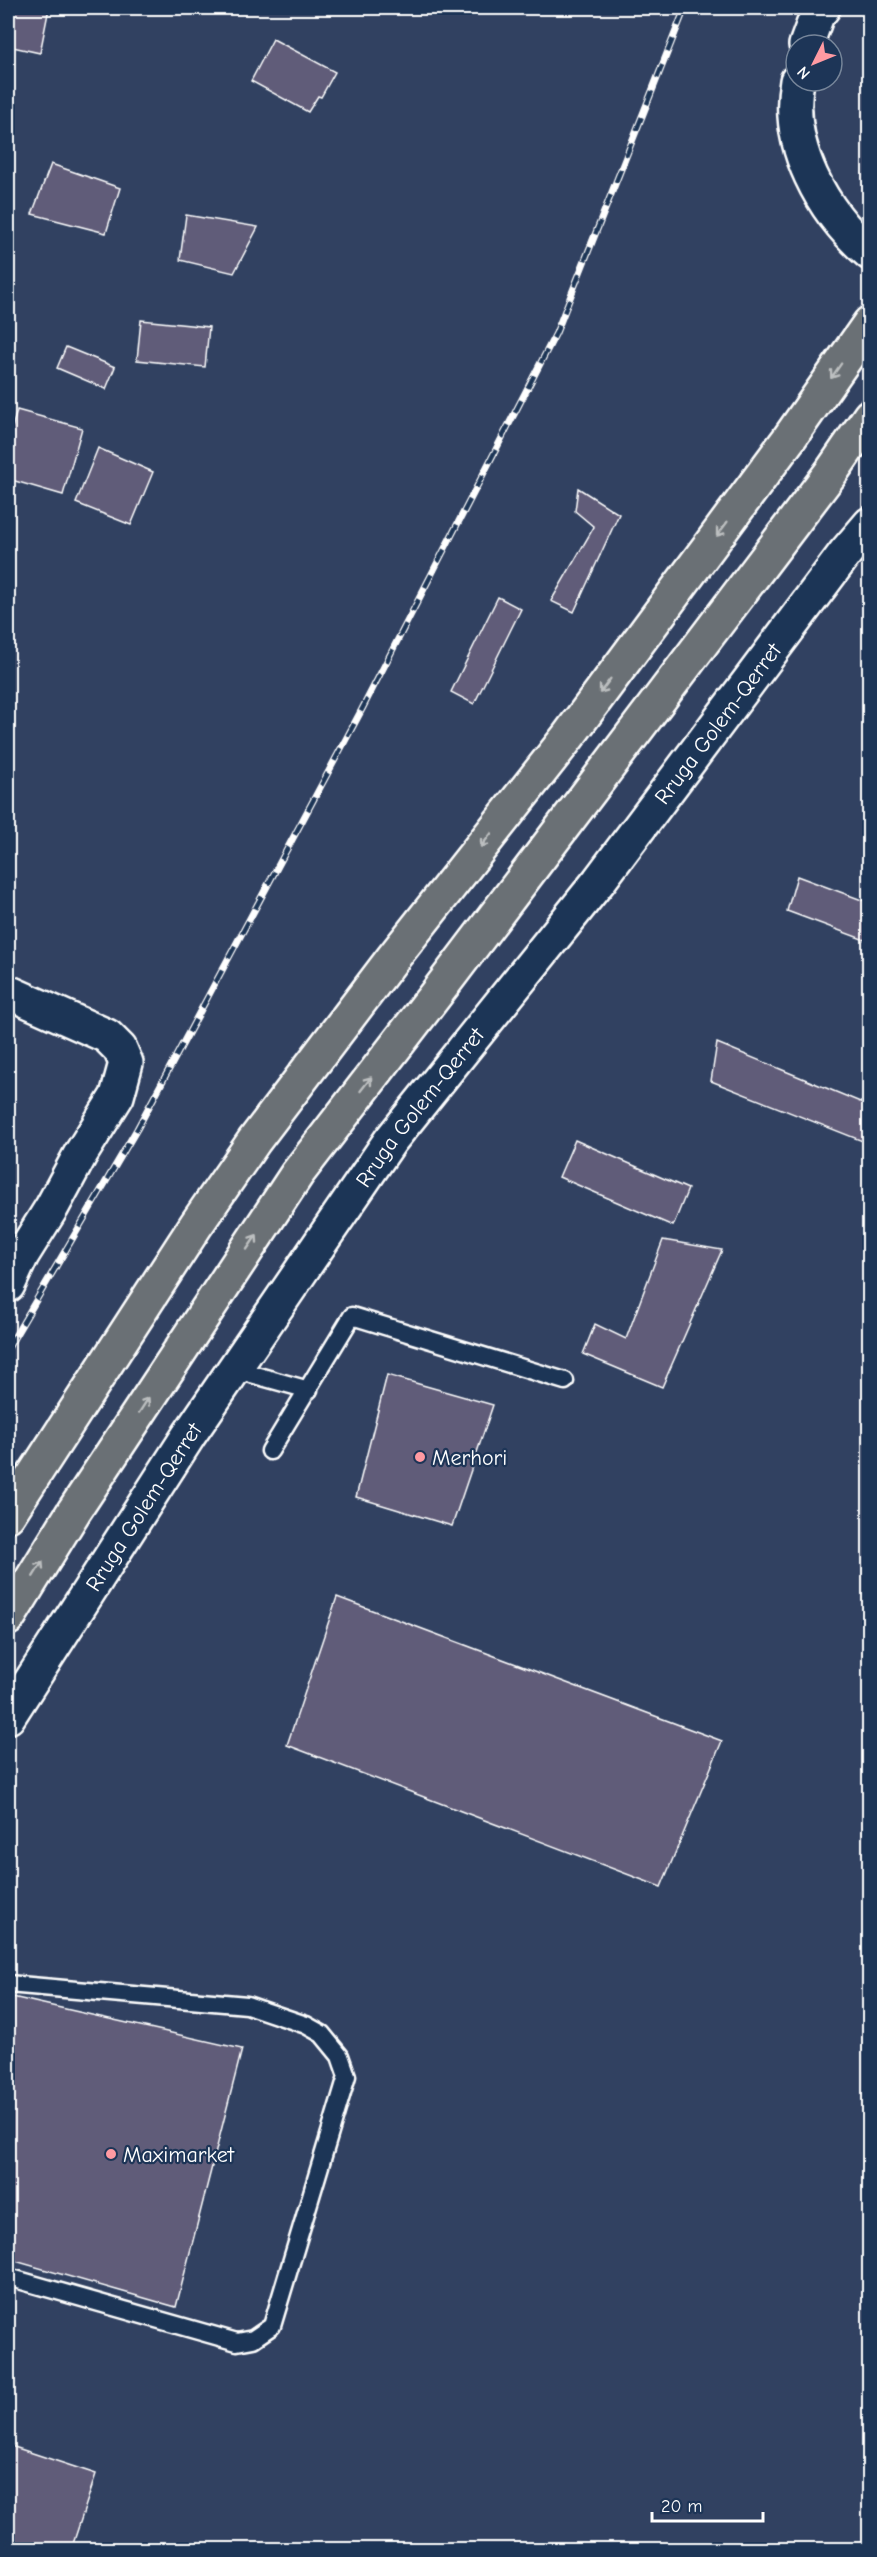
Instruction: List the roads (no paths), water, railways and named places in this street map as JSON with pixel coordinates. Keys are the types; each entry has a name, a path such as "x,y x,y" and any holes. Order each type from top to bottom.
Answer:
{"highway":[{"path":"8,1515 196,1225 254,1141 393,958 567,738 788,440 870,323"},
{"path":"8,1618 74,1511 297,1174 822,484 870,416"}],"main road":[{"path":"810,33 817,15 823,8"},
{"path":"794,93 797,127 810,178 854,239 870,253"},
{"name":"Rruga Golem-Qerret","path":"8,1717 233,1369 390,1141 599,881 846,552 870,525"},
{"path":"8,992 107,1036 120,1049 126,1063 117,1096 22,1255 8,1286"}],"lane":[{"path":"270,1451 352,1316 565,1381"},
{"path":"233,1369 309,1390"},
{"path":"8,1983 247,2006 306,2025 322,2034 340,2056 347,2076 272,2326 253,2339 237,2342 8,2277"}],"railway":[{"path":"8,1348 137,1129 360,713 556,333 685,8"}],"place":[{"name":"Merhori","path":"420,1457"},
{"name":"Maximarket","path":"111,2154"}]}
